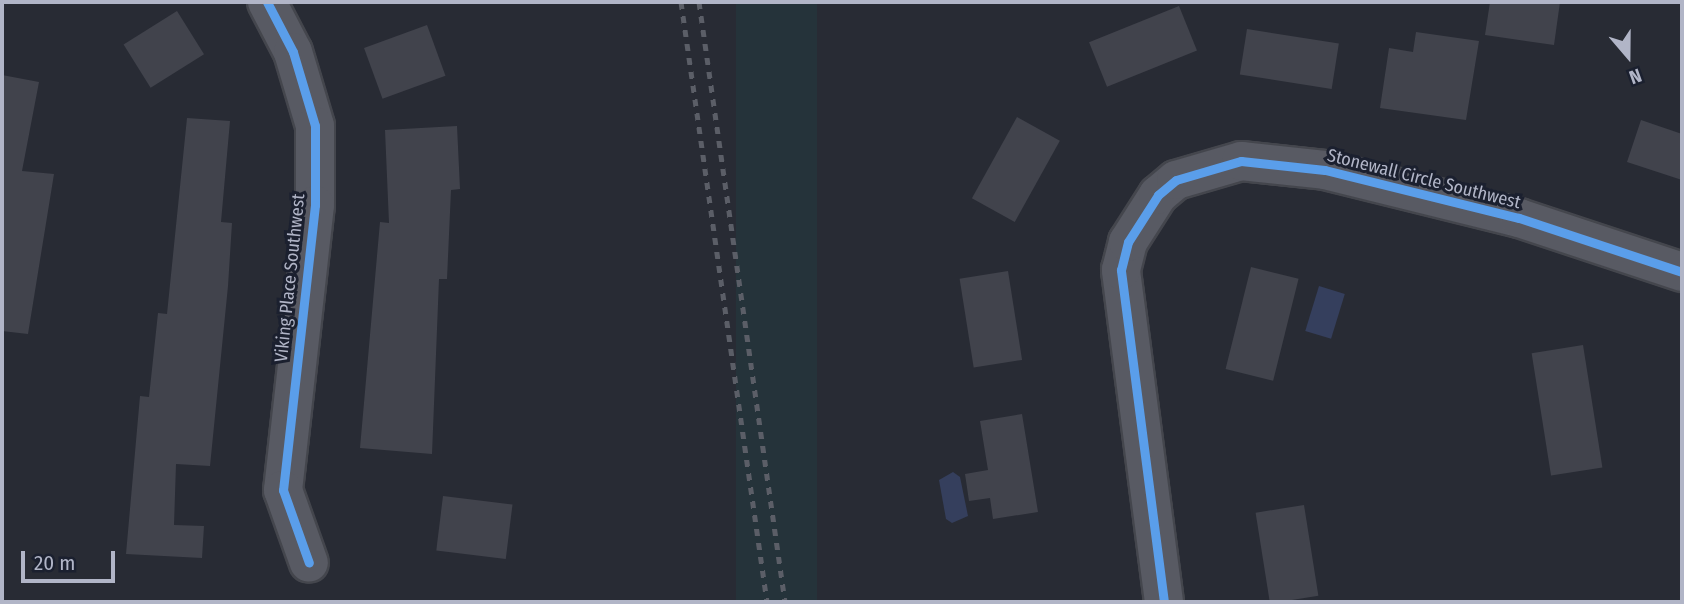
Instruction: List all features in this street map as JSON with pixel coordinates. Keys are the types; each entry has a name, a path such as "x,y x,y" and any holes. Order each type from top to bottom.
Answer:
{"street":[{"name":"Viking Place Southwest","path":"267,2 293,52 315,126 315,205 283,490 309,563"},
{"name":"Stonewall Circle Southwest","path":"1164,602 1121,270 1128,242 1158,195 1176,180 1241,161 1325,170 1519,218 1682,273"}],"shaded area":[{"path":"736,2 817,2 817,602 736,602"}],"water":[{"path":"1319,286 1345,294 1331,339 1305,331"},
{"path":"953,472 960,477 968,516 952,523 946,519 939,480"}],"building":[{"path":"1490,2 1560,2 1554,45 1485,35"},
{"path":"1179,6 1197,51 1107,87 1089,42"},
{"path":"177,11 204,54 151,88 124,44"},
{"path":"427,25 445,76 383,99 364,48"},
{"path":"1247,29 1339,44 1332,89 1240,74"},
{"path":"1416,32 1479,41 1466,120 1380,108 1389,48 1413,52"},
{"path":"2,75 39,82 22,171 54,174 28,334 2,331"},
{"path":"1017,117 1060,141 1015,222 972,198"},
{"path":"187,118 230,121 221,222 232,223 210,466 176,464 174,525 204,526 202,558 126,554 140,396 149,397 158,313 167,314"},
{"path":"1641,120 1682,134 1682,180 1627,162"},
{"path":"457,126 460,189 451,190 447,279 439,279 432,454 360,448 380,222 389,223 385,130"},
{"path":"1251,267 1299,279 1273,381 1226,369"},
{"path":"1008,271 1022,360 974,368 960,279"},
{"path":"1583,345 1602,467 1551,476 1532,353"},
{"path":"1022,414 1038,512 993,519 990,498 969,501 965,474 988,470 980,421"},
{"path":"443,496 512,505 506,559 436,551"},
{"path":"1304,505 1318,596 1270,602 1256,513"}],"railway":[{"path":"681,2 767,602"},
{"path":"699,2 785,602"}],"cycle path":[{"path":"267,2 293,52 315,126 315,205 283,490 309,563"},
{"path":"1164,602 1121,270 1128,242 1158,195 1176,180 1241,161 1325,170 1519,218 1682,272"}]}
